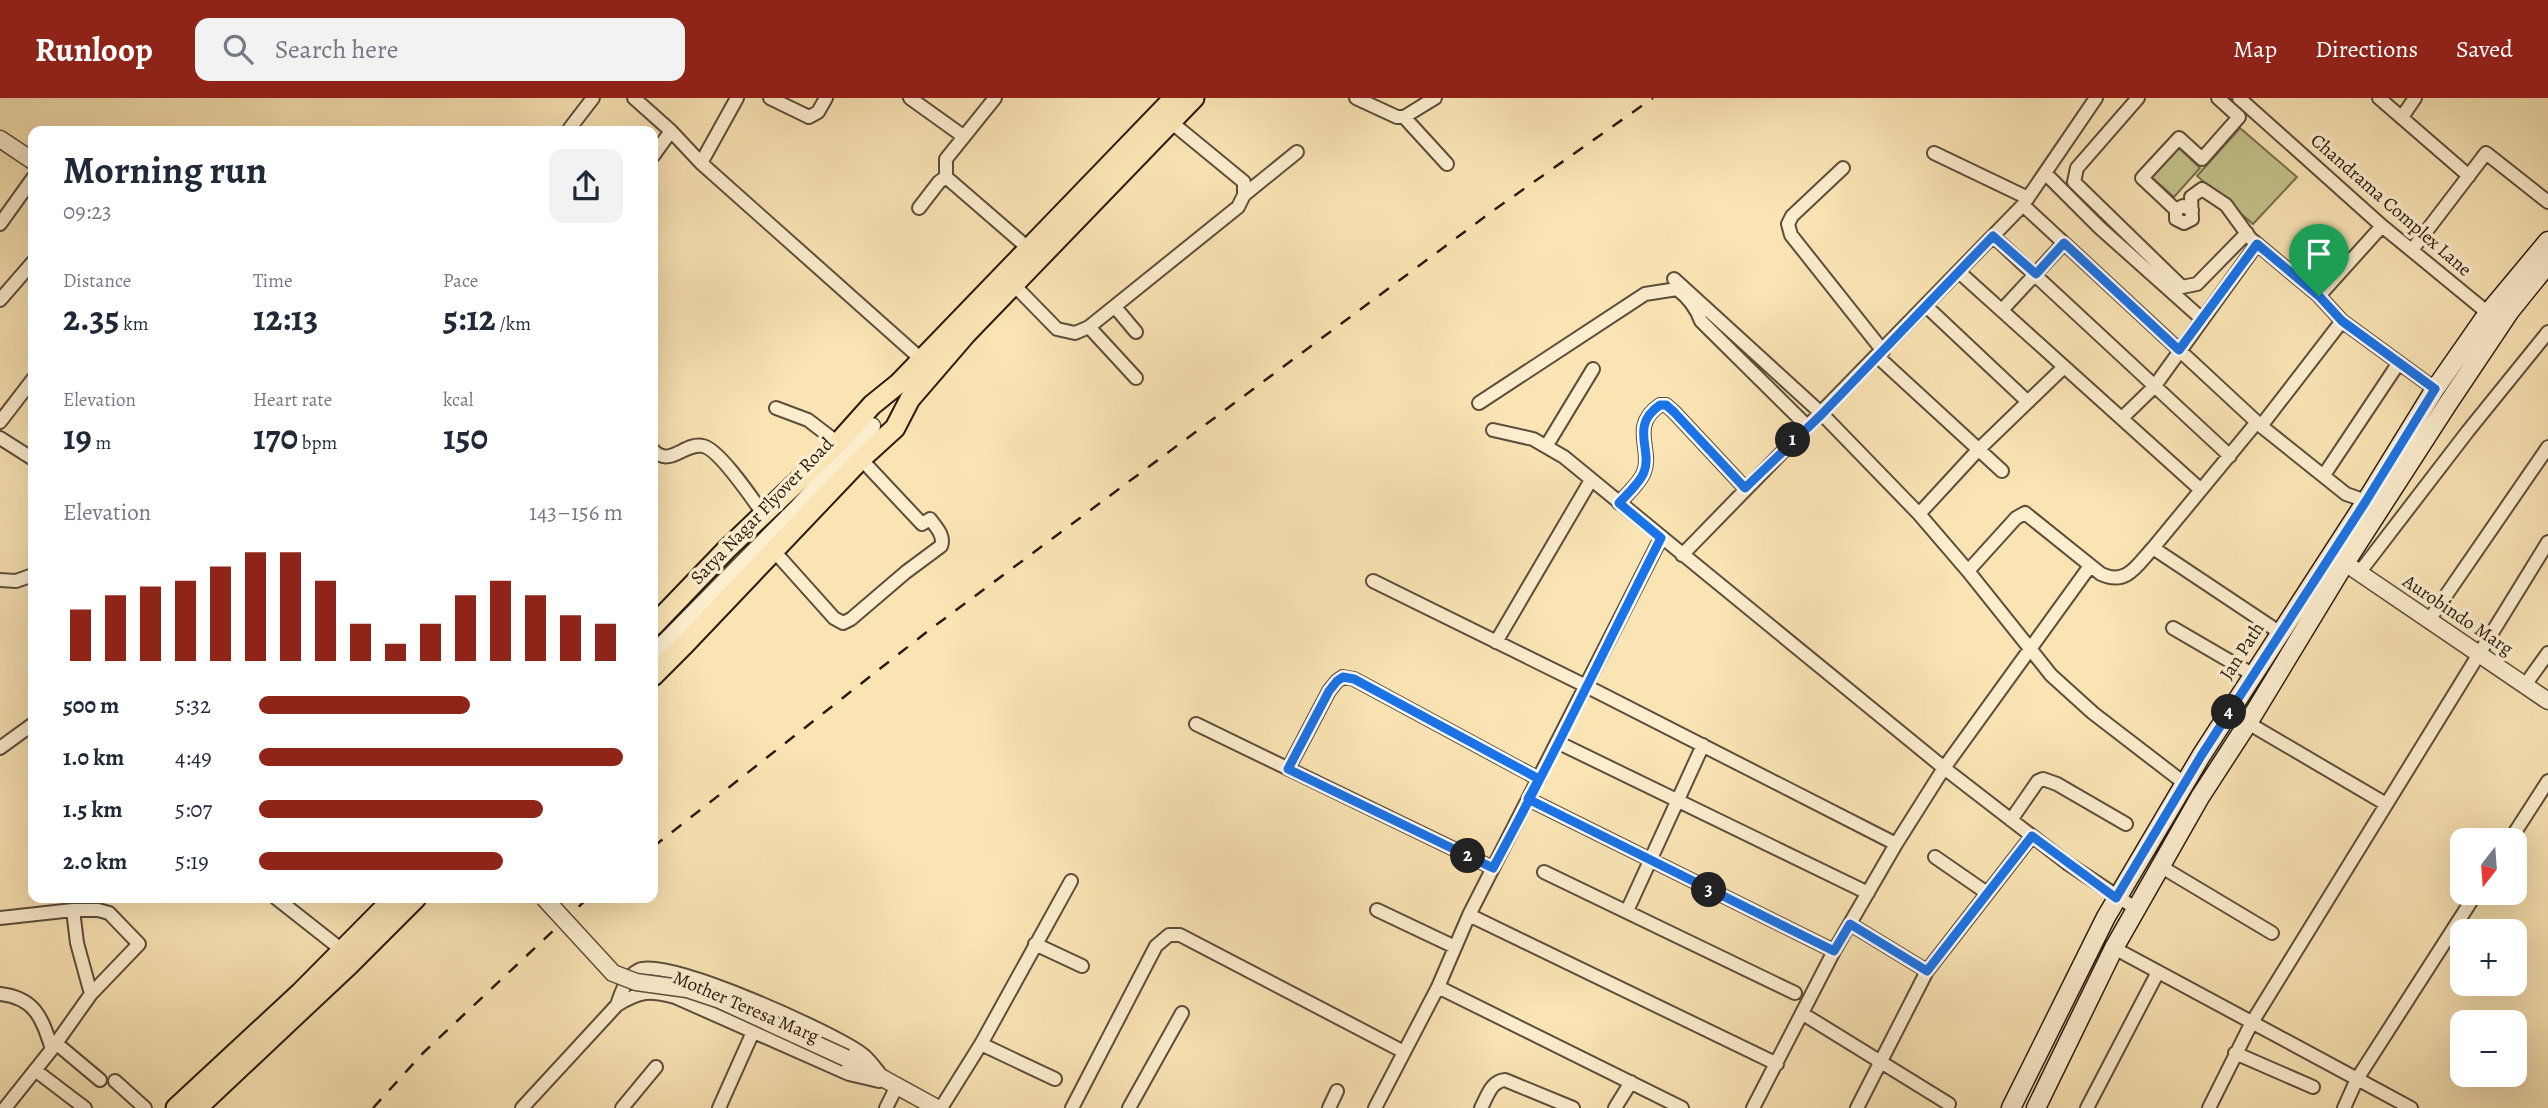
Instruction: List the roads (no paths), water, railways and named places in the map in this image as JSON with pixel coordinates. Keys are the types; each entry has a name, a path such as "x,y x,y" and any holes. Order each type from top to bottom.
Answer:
{"main road":[{"path":"658,671 860,458 881,418 921,359 1174,98"},
{"path":"658,621 727,549 838,443 910,399 1013,284 1194,98"},
{"name":"Jan Path","path":"2011,1108 2116,898 2184,783 2435,389 2487,313 2548,240"},
{"path":"2036,1108 2113,948 2200,797 2352,568 2510,311 2548,264"},
{"path":"176,1108 300,993 389,903"},
{"path":"197,1108 349,965 410,903"}],"street":[{"path":"572,126 593,98"},
{"path":"634,98 701,163 921,359"},
{"path":"701,163 737,98"},
{"path":"770,98 810,117 818,112 826,98"},
{"path":"910,98 963,136"},
{"path":"995,98 946,159 946,177 1028,248"},
{"path":"1356,98 1387,114 1404,117 1447,164"},
{"path":"1404,117 1435,98"},
{"path":"1682,555 1745,488 1822,414 2025,201 2096,98"},
{"path":"2138,98 2077,168 2074,182 2182,288 2197,284 2247,233"},
{"path":"2218,98 2239,117 2202,159 2179,138 2142,178 2176,210 2176,219 2184,223 2192,219 2190,197 2202,189 2226,205 2257,244 2319,296 2342,321 2435,389"},
{"name":"Chandrama Complex Lane","path":"2239,98 2382,226 2487,313"},
{"path":"2379,98 2469,176"},
{"path":"2402,117 2414,98"},
{"path":"1171,122 1244,182 1244,195"},
{"path":"658,149 671,131"},
{"path":"0,139 28,158"},
{"path":"1013,284 1057,329 1075,333 1089,327 1228,216 1238,207 1244,195 1297,152"},
{"path":"1934,153 2025,201 2064,243 2259,424 2346,495 2366,501"},
{"path":"2412,250 2486,153 2548,202"},
{"path":"1843,168 1792,216 1788,225 1791,235 1880,354 2002,471"},
{"path":"2045,173 2100,228 2202,319"},
{"path":"919,208 946,177"},
{"path":"2,217 28,184"},
{"path":"2319,296 2382,226"},
{"path":"1993,236 2230,456"},
{"path":"2001,310 2064,243"},
{"path":"2122,418 2154,387 2257,244"},
{"path":"0,300 28,268"},
{"path":"1959,272 2201,490"},
{"path":"1674,279 1822,414 1919,514 2051,675 2184,783"},
{"path":"1479,403 1645,294 1677,289 1698,311 1700,321 1807,426"},
{"path":"1926,306 2028,402"},
{"path":"1115,307 1136,332"},
{"path":"1968,571 2016,518 2025,513 2090,566 2111,579 2126,577 2259,424 2342,321"},
{"path":"1089,327 1136,378"},
{"path":"2352,568 2548,332"},
{"path":"2324,475 2398,364"},
{"path":"1919,514 1978,450 2064,367"},
{"path":"1547,445 1593,369"},
{"path":"0,422 28,386"},
{"path":"1619,503 1644,474 1642,432 1650,416 1660,405 1666,405 1674,412 1745,488"},
{"path":"776,408 808,419 838,443"},
{"name":"Satya Nagar Flyover Road","path":"658,649 799,506 881,418"},
{"path":"1493,430 1547,445 1944,768 2116,898 2135,908"},
{"path":"0,438 28,456"},
{"path":"658,454 670,457 694,446 704,446 712,450 733,472 764,515"},
{"path":"2429,620 2548,447"},
{"path":"774,551 834,618 843,623 942,547 941,535 930,519 922,524 860,458"},
{"path":"1496,642 1591,480"},
{"path":"1375,1108 1438,987 1469,915 1661,538"},
{"path":"2209,1108 2251,1024 2548,542"},
{"path":"2153,548 2280,632"},
{"path":"1753,1108 1834,951 1896,844 1944,768 2090,566"},
{"name":"Aurobindo Marg","path":"2352,568 2548,701"},
{"path":"0,580 16,581 28,577"},
{"path":"1373,581 1586,685 1896,844"},
{"path":"2173,628 2252,674"},
{"path":"2525,685 2548,653"},
{"path":"1288,769 1329,691 1343,677 1354,679 1539,779"},
{"path":"2248,723 2386,804"},
{"path":"1196,724 1493,868"},
{"path":"2,743 28,726"},
{"path":"1557,742 1868,893"},
{"path":"1627,911 1703,746"},
{"path":"2011,820 2038,781 2043,779 2057,783 2126,824"},
{"path":"2518,828 2548,781"},
{"path":"1528,799 1834,951"},
{"path":"1857,1108 1927,971 2032,836"},
{"path":"1935,857 1987,893"},
{"path":"2160,866 2272,933"},
{"path":"1545,872 1795,993"},
{"path":"939,1108 981,1044 1071,881"},
{"path":"282,903 342,950"},
{"name":"Mother Teresa Marg","path":"549,903 613,973 636,982 687,989 720,1000 846,1058 939,1108"},
{"path":"2344,1108 2357,1079 2469,905"},
{"path":"72,910 77,943 92,994"},
{"path":"0,918 72,910 98,910 109,913 139,944 92,994 55,1047 5,1108"},
{"path":"1377,911 1455,947"},
{"path":"1469,915 1777,1064"},
{"path":"1850,924 1927,971"},
{"path":"1072,1108 1156,946 1169,935 1180,935 1404,1052"},
{"path":"1035,944 1082,966"},
{"path":"2113,948 2412,1108"},
{"name":"Mother Teresa Marg","path":"617,1005 632,975 639,970 649,967 681,974 729,990 863,1054 892,1085"},
{"path":"2087,1108 2158,972"},
{"path":"1438,987 1682,1108"},
{"name":"Mother Teresa Marg","path":"617,1005 644,992 657,992 684,1001 849,1074 892,1085"},
{"path":"0,994 24,1000 41,1017 55,1047 100,1080"},
{"path":"522,1108 617,1005"},
{"path":"1129,1108 1182,1013"},
{"path":"1803,1014 1949,1104"},
{"path":"719,1108 753,1032"},
{"path":"981,1044 1055,1080"},
{"path":"2235,1053 2313,1087"},
{"path":"622,1108 656,1068"},
{"path":"35,1070 85,1108"},
{"path":"1481,1108 1492,1086 1499,1080 1505,1080 1573,1108"},
{"path":"115,1081 145,1108"},
{"path":"1615,1108 1631,1082"},
{"path":"886,1108 892,1085"},
{"path":"1329,1108 1337,1091"}],"railway":[{"path":"658,843 928,631 1494,210 1653,98"},
{"path":"373,1108 423,1053 583,903"}]}
